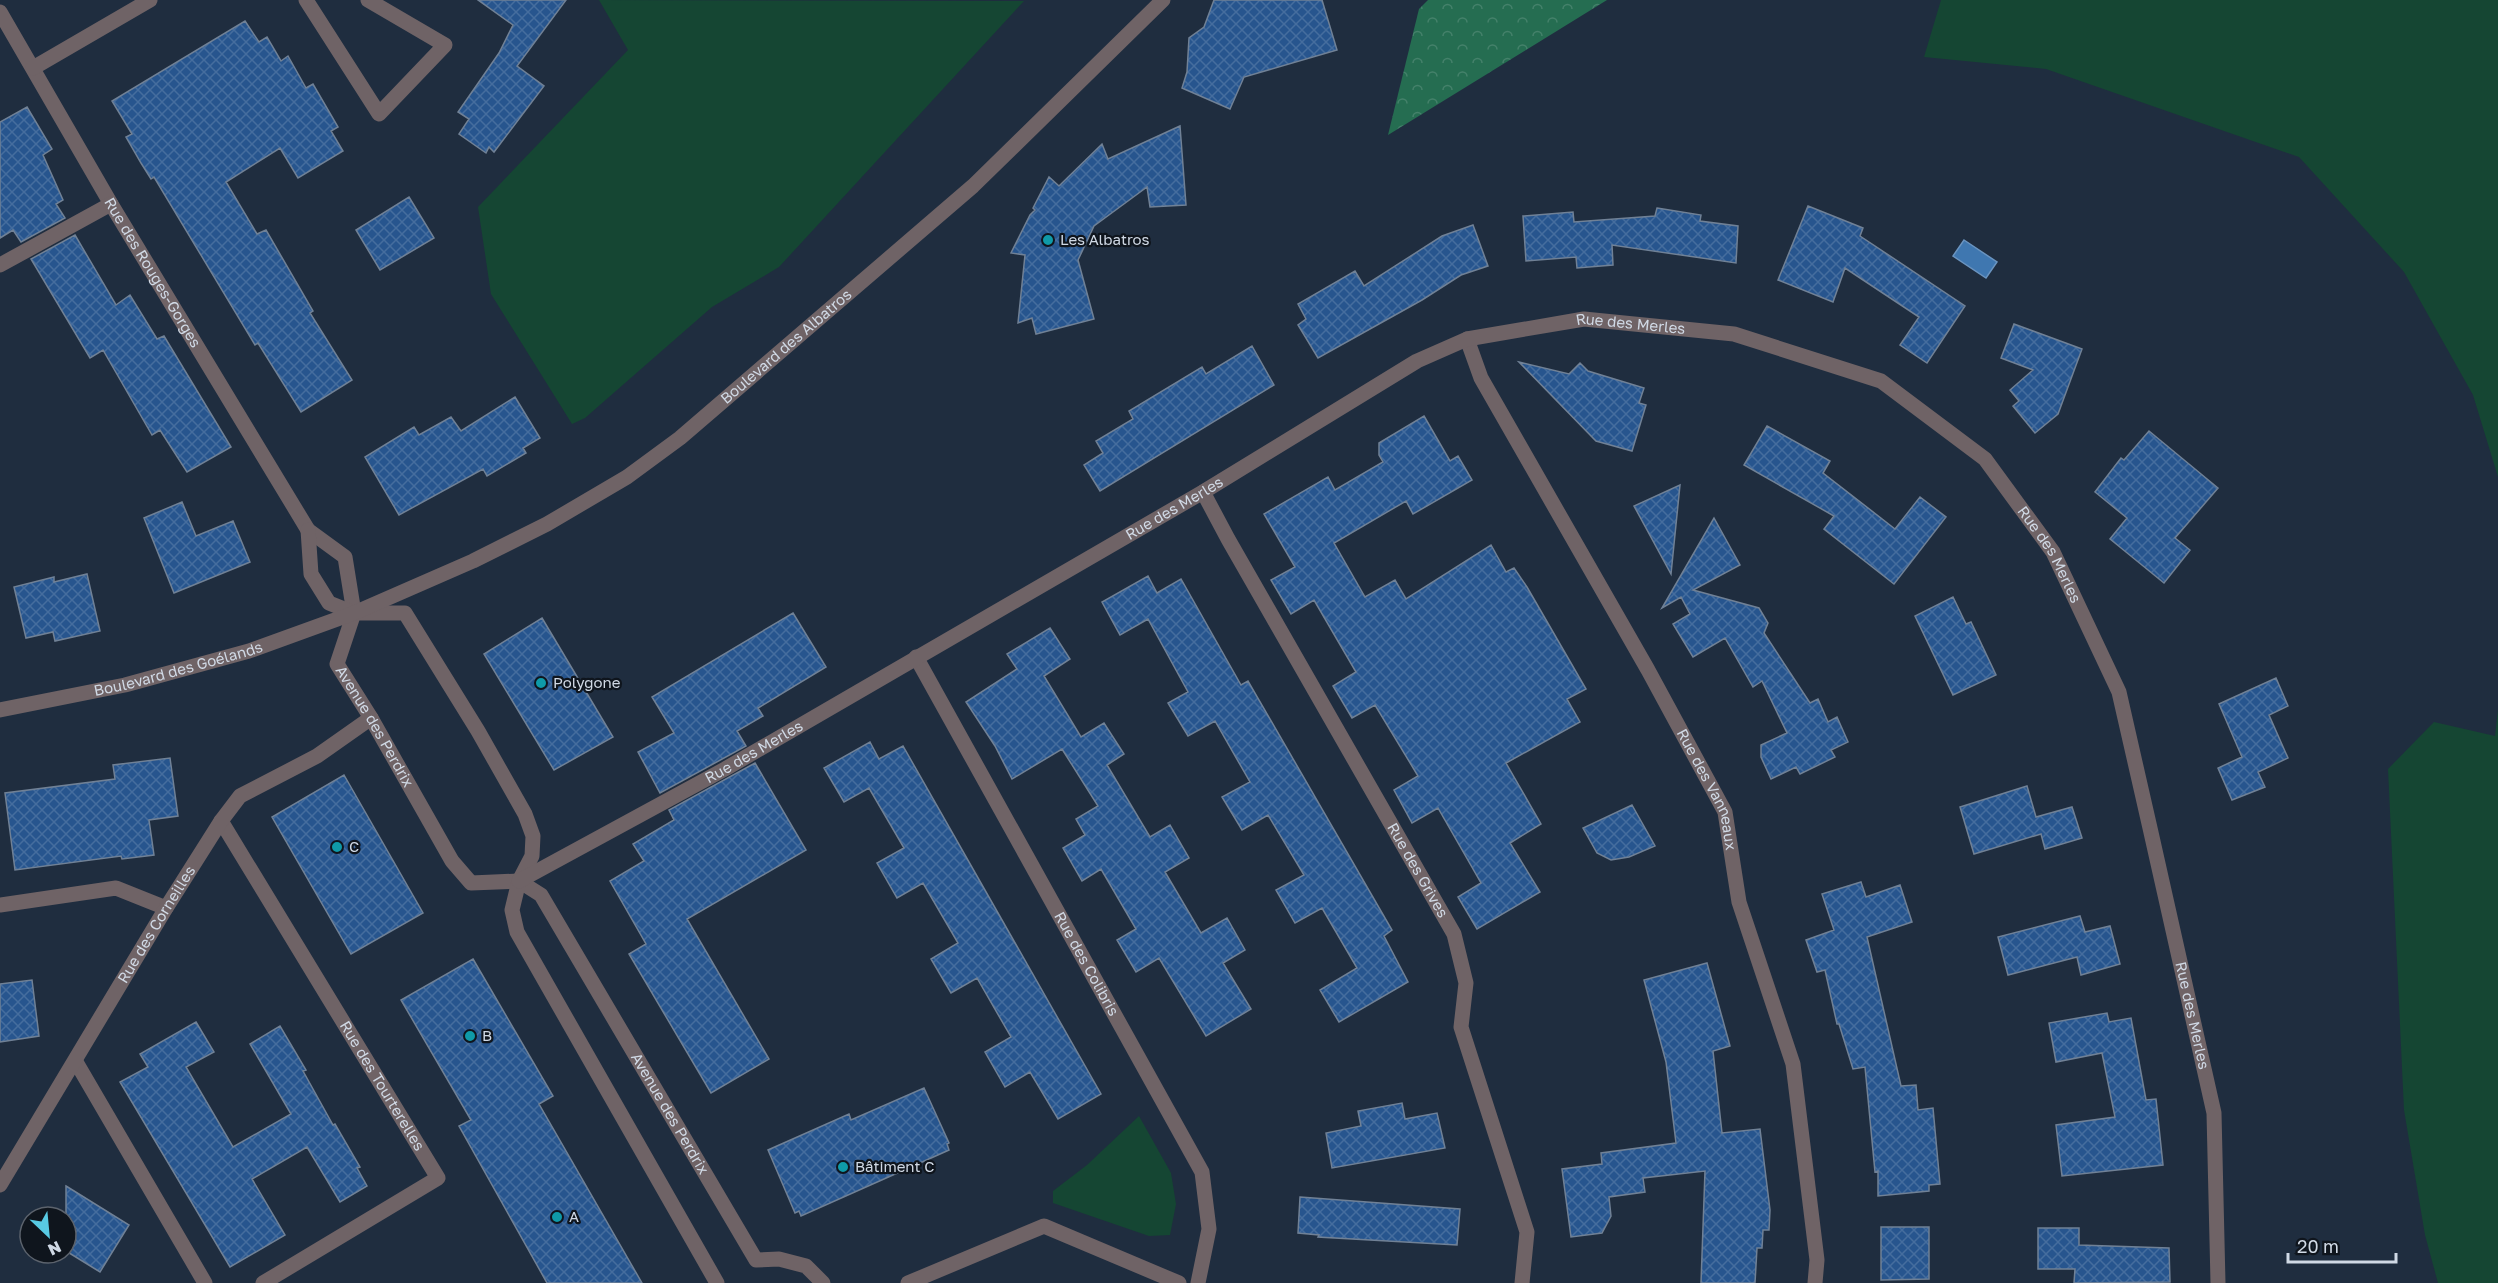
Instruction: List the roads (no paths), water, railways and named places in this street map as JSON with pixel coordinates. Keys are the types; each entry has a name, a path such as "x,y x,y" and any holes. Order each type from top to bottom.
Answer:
{"street":[{"path":"33,68 150,0"},
{"path":"306,0 379,114 445,45 368,0"},
{"name":"Boulevard des Albatros","path":"354,613 473,561 547,524 627,477 680,438 973,186 1163,0"},
{"name":"Rue des Rouges-Gorges","path":"0,12 111,204 308,530 345,557 354,613"},
{"path":"0,265 111,204"},
{"name":"Rue des Merles","path":"519,881 725,769 1203,492 1417,362 1467,339 1584,319 1734,334 1881,381 1985,459 2053,552 2119,692 2214,1113 2218,1283"},
{"name":"Rue des Vanneaux","path":"1467,339 1481,378 1648,670 1725,812 1739,902 1793,1064 1817,1260 1815,1283"},
{"name":"Rue des Grives","path":"1203,492 1454,934 1466,983 1461,1027 1527,1232 1522,1283"},
{"name":"Rue des Rouges-Gorges","path":"308,530 311,574 329,603 354,613"},
{"path":"354,613 405,613 525,814 533,836 532,856 519,881 512,910 517,932 717,1283"},
{"name":"Boulevard des Goélands","path":"0,710 125,685 249,651 354,613"},
{"name":"Avenue des Perdrix","path":"354,613 337,664 371,718 452,861 471,883 519,881 541,895 552,910 756,1260 779,1259 806,1266 823,1283"},
{"name":"Rue des Colibris","path":"916,657 1202,1172 1209,1229 1198,1283"},
{"name":"Rue des Corneilles","path":"0,1185 76,1062 166,908 221,821 240,796 317,756 371,718"},
{"name":"Rue des Tourterelles","path":"221,821 438,1178 263,1283"},
{"path":"0,905 116,888 166,908"},
{"path":"76,1062 205,1283"},
{"path":"908,1283 1044,1226 1179,1283"}],"water":[{"path":"1964,240 1997,262 1986,278 1953,256"}],"place":[{"name":"Les Albatros","path":"1048,240"},
{"name":"Polygone","path":"541,683"},
{"name":"C","path":"337,847"},
{"name":"B","path":"470,1036"},
{"name":"Bâtiment C","path":"843,1167"},
{"name":"A","path":"557,1217"}]}
